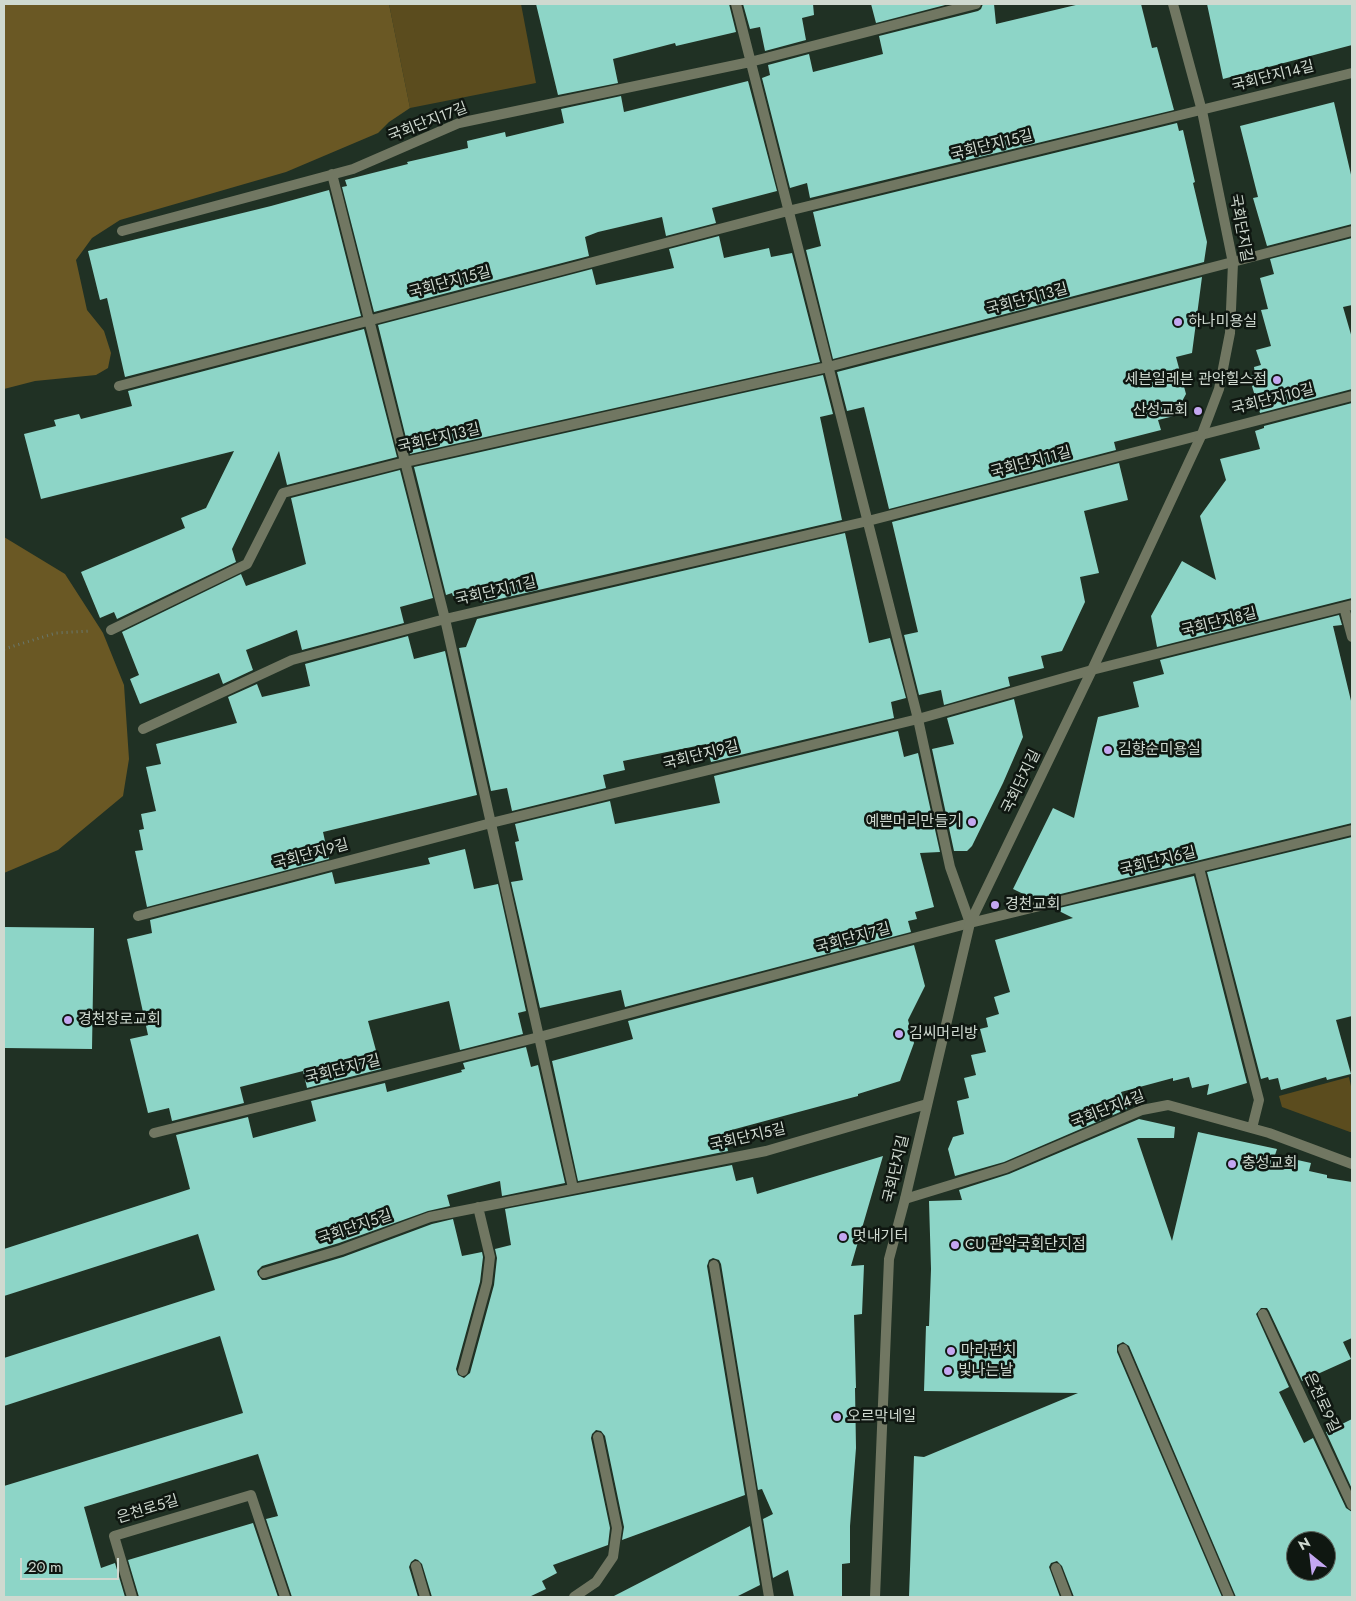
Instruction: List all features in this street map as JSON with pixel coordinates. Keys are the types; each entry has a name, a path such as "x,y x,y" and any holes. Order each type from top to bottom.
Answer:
{"street":[{"path":"736,4 918,719 950,867 970,923"},
{"name":"국회단지17길","path":"122,231 353,169 459,123 750,62 976,4"},
{"name":"국회단지길","path":"876,1597 889,1259 905,1200 970,923 1092,670 1202,434 1219,389 1230,332 1232,263 1202,110 1173,4"},
{"name":"국회단지14길","path":"1202,110 1352,73"},
{"name":"국회단지15길","path":"119,386 788,211 1202,110"},
{"path":"332,174 445,619 573,1188"},
{"name":"국회단지13길","path":"111,630 247,564 283,493 405,462 828,367 1352,231"},
{"name":"국회단지10길","path":"1202,434 1352,396"},
{"name":"국회단지11길","path":"143,729 292,660 445,619 868,521 1202,434"},
{"path":"1348,606 1352,638"},
{"name":"국회단지8길","path":"1092,670 1348,606"},
{"name":"국회단지9길","path":"138,916 491,823 918,719 1092,670"},
{"name":"국회단지6길","path":"970,923 1352,830"},
{"path":"1199,868 1259,1100 1252,1128"},
{"name":"국회단지7길","path":"154,1133 539,1037 970,923"},
{"name":"국회단지5길","path":"264,1273 341,1250 430,1217 766,1151 927,1104"},
{"name":"국회단지4길","path":"905,1200 1006,1168 1142,1110 1168,1105 1252,1128 1352,1164"},
{"path":"463,1371 487,1283 490,1257 478,1207"},
{"path":"714,1265 769,1597"},
{"name":"은천로9길","path":"1263,1314 1351,1501"},
{"path":"1123,1348 1229,1597"},
{"path":"574,1597 596,1582 613,1557 617,1528 598,1437"},
{"name":"은천로5길","path":"132,1597 114,1536 251,1495 285,1597"},
{"path":"416,1566 425,1597"},
{"path":"1056,1568 1067,1597"}],"path":[{"path":"4,649 56,633 111,630"}],"shaded area":[{"path":"4,4 389,4 410,108 389,122 378,133 286,172 120,220 92,238 76,260 87,310 104,331 111,353 108,368 96,375 35,381 4,389"},
{"path":"389,4 521,4 536,83 410,108"},
{"path":"4,537 65,574 103,633 124,685 129,759 123,796 58,850 4,873"},
{"path":"1349,1077 1352,1091 1352,1132 1282,1107 1279,1096"}],"building":[{"path":"536,4 729,4 736,32 676,46 675,43 613,59 618,83 558,95"},
{"path":"743,4 813,4 814,15 802,18 806,40 765,51 760,27 750,29"},
{"path":"871,4 949,4 876,23"},
{"path":"983,4 994,4 996,24 1080,4 1141,4 1152,48 1157,47 1174,110 810,198 807,183 790,188 762,78 770,75 768,65 809,54 813,72 883,54 879,36 978,11"},
{"path":"1207,4 1352,4 1352,45 1223,79"},
{"path":"748,81 777,191 712,208 716,223 666,236 662,217 598,232 585,237 589,256 374,312 342,187 347,186 345,180 408,164 407,162 468,148 467,141 505,132 506,137 564,123 561,109 621,96 624,112"},
{"path":"1334,102 1352,179 1352,224 1267,246 1253,198 1258,197 1240,126"},
{"path":"1177,123 1179,131 1183,130 1207,242 1204,262 833,359 806,250 821,246 813,212"},
{"path":"329,190 361,316 125,377 107,298 100,300 88,251"},
{"path":"719,236 724,258 769,248 771,257 792,253 820,362 410,454 378,325 592,269 596,285 674,268 669,249"},
{"path":"1352,238 1352,305 1343,307 1352,338 1352,389 1260,413 1249,376 1255,375 1254,367 1261,365 1256,350 1271,346 1261,310 1268,309 1260,278 1274,274 1270,259"},
{"path":"1202,277 1192,353 1176,357 1186,394 1174,416 1158,420 1161,430 1114,442 1116,450 889,509 864,407 847,411 837,372"},
{"path":"364,329 397,457 287,485 279,451 232,549 236,562 117,619 114,612 100,618 81,572 185,528 181,518 206,508 234,451 41,499 24,434 56,426 54,420 79,414 81,419 132,406 128,391"},
{"path":"823,375 833,414 820,417 842,520 482,603 488,588 453,596 452,593 446,595 414,467"},
{"path":"1352,403 1352,598 1157,647 1151,616 1182,561 1216,580 1200,516 1226,480 1220,459 1260,449 1255,431 1264,428 1264,426"},
{"path":"1119,463 1128,500 1084,511 1099,573 1080,577 1085,602 1062,651 1041,656 1044,668 1008,677 1010,686 944,705 941,690 919,695 904,635 918,632 892,522"},
{"path":"400,470 433,598 400,607 404,623 302,650 297,630 246,650 253,670 223,684 219,673 140,704 130,679 139,675 122,632 241,574 246,586 306,564 291,498"},
{"path":"845,533 869,643 890,638 906,698 891,702 894,718 711,762 706,744 623,761 625,770 603,775 606,788 512,811 507,788 491,791 459,648 466,647 477,619"},
{"path":"1339,615 1342,625 1333,626 1352,705 1352,823 1036,900 1013,889 1053,808 1074,818 1098,717 1139,707 1133,682 1164,674 1160,660"},
{"path":"408,636 414,659 445,651 477,795 323,832 329,859 147,907 135,851 143,850 139,830 144,829 141,814 156,811 146,767 161,764 156,744 237,723 228,697 257,684 262,697 310,686 305,664"},
{"path":"1014,699 1023,737 972,846 967,851 954,851 932,749 954,744 947,718"},
{"path":"898,731 904,757 918,753 940,852 920,853 934,907 915,912 917,919 908,921 911,932 625,1007 621,990 540,1008 511,882 523,880 515,842 519,841 515,824 610,801 615,824 720,803 714,776"},
{"path":"1352,837 1352,1016 1336,1020 1351,1074 1327,1080 1326,1077 1281,1090 1278,1078 1269,1080 1268,1077 1261,1079 1207,872"},
{"path":"465,849 474,889 498,884 526,1011 518,1013 523,1034 460,1050 449,1001 368,1021 381,1069 307,1088 303,1071 240,1087 244,1103 172,1121 169,1108 148,1113 130,1039 148,1035 127,939 152,933 150,920 332,872 335,884 430,864 428,858"},
{"path":"1194,876 1247,1083 1207,1095 1209,1084 1192,1088 1189,1077 1173,1081 1173,1078 1121,1092 1127,1109 1004,1162 955,1176 948,1149 953,1137 964,1134 957,1101 969,1098 964,1078 976,1075 971,1055 986,1052 980,1029 988,1027 986,1018 999,1014 994,997 1010,992 995,940 1073,918 1055,909"},
{"path":"4,927 94,928 92,1049 4,1048"},
{"path":"914,945 925,986 908,1020 914,1043 900,1081 858,1094 858,1096 724,1132 728,1151 578,1181 552,1061 633,1039 628,1021"},
{"path":"526,1047 531,1067 538,1065 565,1183 502,1196 500,1181 447,1195 450,1206 428,1211 339,1243 262,1266 257,1271 258,1275 262,1280 266,1280 343,1257 432,1224 453,1219 462,1256 482,1252 483,1257 480,1282 456,1369 458,1375 464,1378 470,1373 494,1285 497,1258 495,1249 511,1245 505,1209 732,1165 736,1181 753,1177 757,1194 883,1156 851,1266 864,1265 862,1314 854,1315 856,1448 850,1526 850,1563 842,1564 842,1597 794,1597 788,1570 773,1578 763,1519 773,1514 762,1489 758,1490 721,1264 719,1260 713,1258 709,1260 707,1266 745,1495 622,1540 624,1527 605,1436 601,1431 596,1430 591,1438 610,1528 608,1545 553,1565 557,1573 542,1581 546,1589 529,1597 432,1597 422,1564 415,1559 409,1567 418,1597 292,1597 266,1519 278,1516 258,1454 84,1507 101,1568 115,1563 125,1597 4,1597 4,1486 243,1413 220,1336 4,1406 4,1358 215,1290 198,1234 4,1296 4,1249 190,1189 176,1135 248,1117 253,1138 316,1121 311,1101 385,1083 387,1092 462,1072 461,1070 465,1069 463,1063"},
{"path":"1139,1119 1175,1127 1174,1138 1137,1138 1172,1241 1198,1132 1277,1149 1275,1155 1311,1163 1309,1171 1327,1175 1327,1178 1352,1182 1352,1338 1343,1342 1351,1359 1302,1381 1267,1308 1261,1308 1256,1314 1289,1387 1279,1392 1304,1443 1313,1438 1346,1508 1352,1512 1352,1597 1236,1597 1129,1346 1123,1342 1117,1345 1117,1352 1222,1597 1074,1597 1062,1566 1057,1561 1051,1563 1049,1567 1060,1597 909,1597 914,1456 924,1457 1078,1393 924,1391 926,1326 929,1326 931,1269 929,1201 962,1200 959,1190 1009,1174"},
{"path":"1352,1419 1352,1489 1326,1432"},
{"path":"253,1523 278,1597 139,1597 128,1560"},
{"path":"750,1526 760,1585 736,1597 612,1597"}],"place":[{"name":"하나미용실","path":"1178,322"},
{"name":"세븐일레븐 관악힐스점","path":"1277,380"},
{"name":"산성교회","path":"1198,411"},
{"name":"김향순미용실","path":"1108,750"},
{"name":"예쁜머리만들기","path":"972,822"},
{"name":"경천교회","path":"995,905"},
{"name":"경천장로교회","path":"68,1020"},
{"name":"김씨머리방","path":"899,1034"},
{"name":"충성교회","path":"1232,1164"},
{"name":"멋내기터","path":"843,1237"},
{"name":"CU 관악국회단지점","path":"955,1245"},
{"name":"마라펀치","path":"951,1351"},
{"name":"빛나는날","path":"948,1371"},
{"name":"오르막네일","path":"837,1417"}]}
